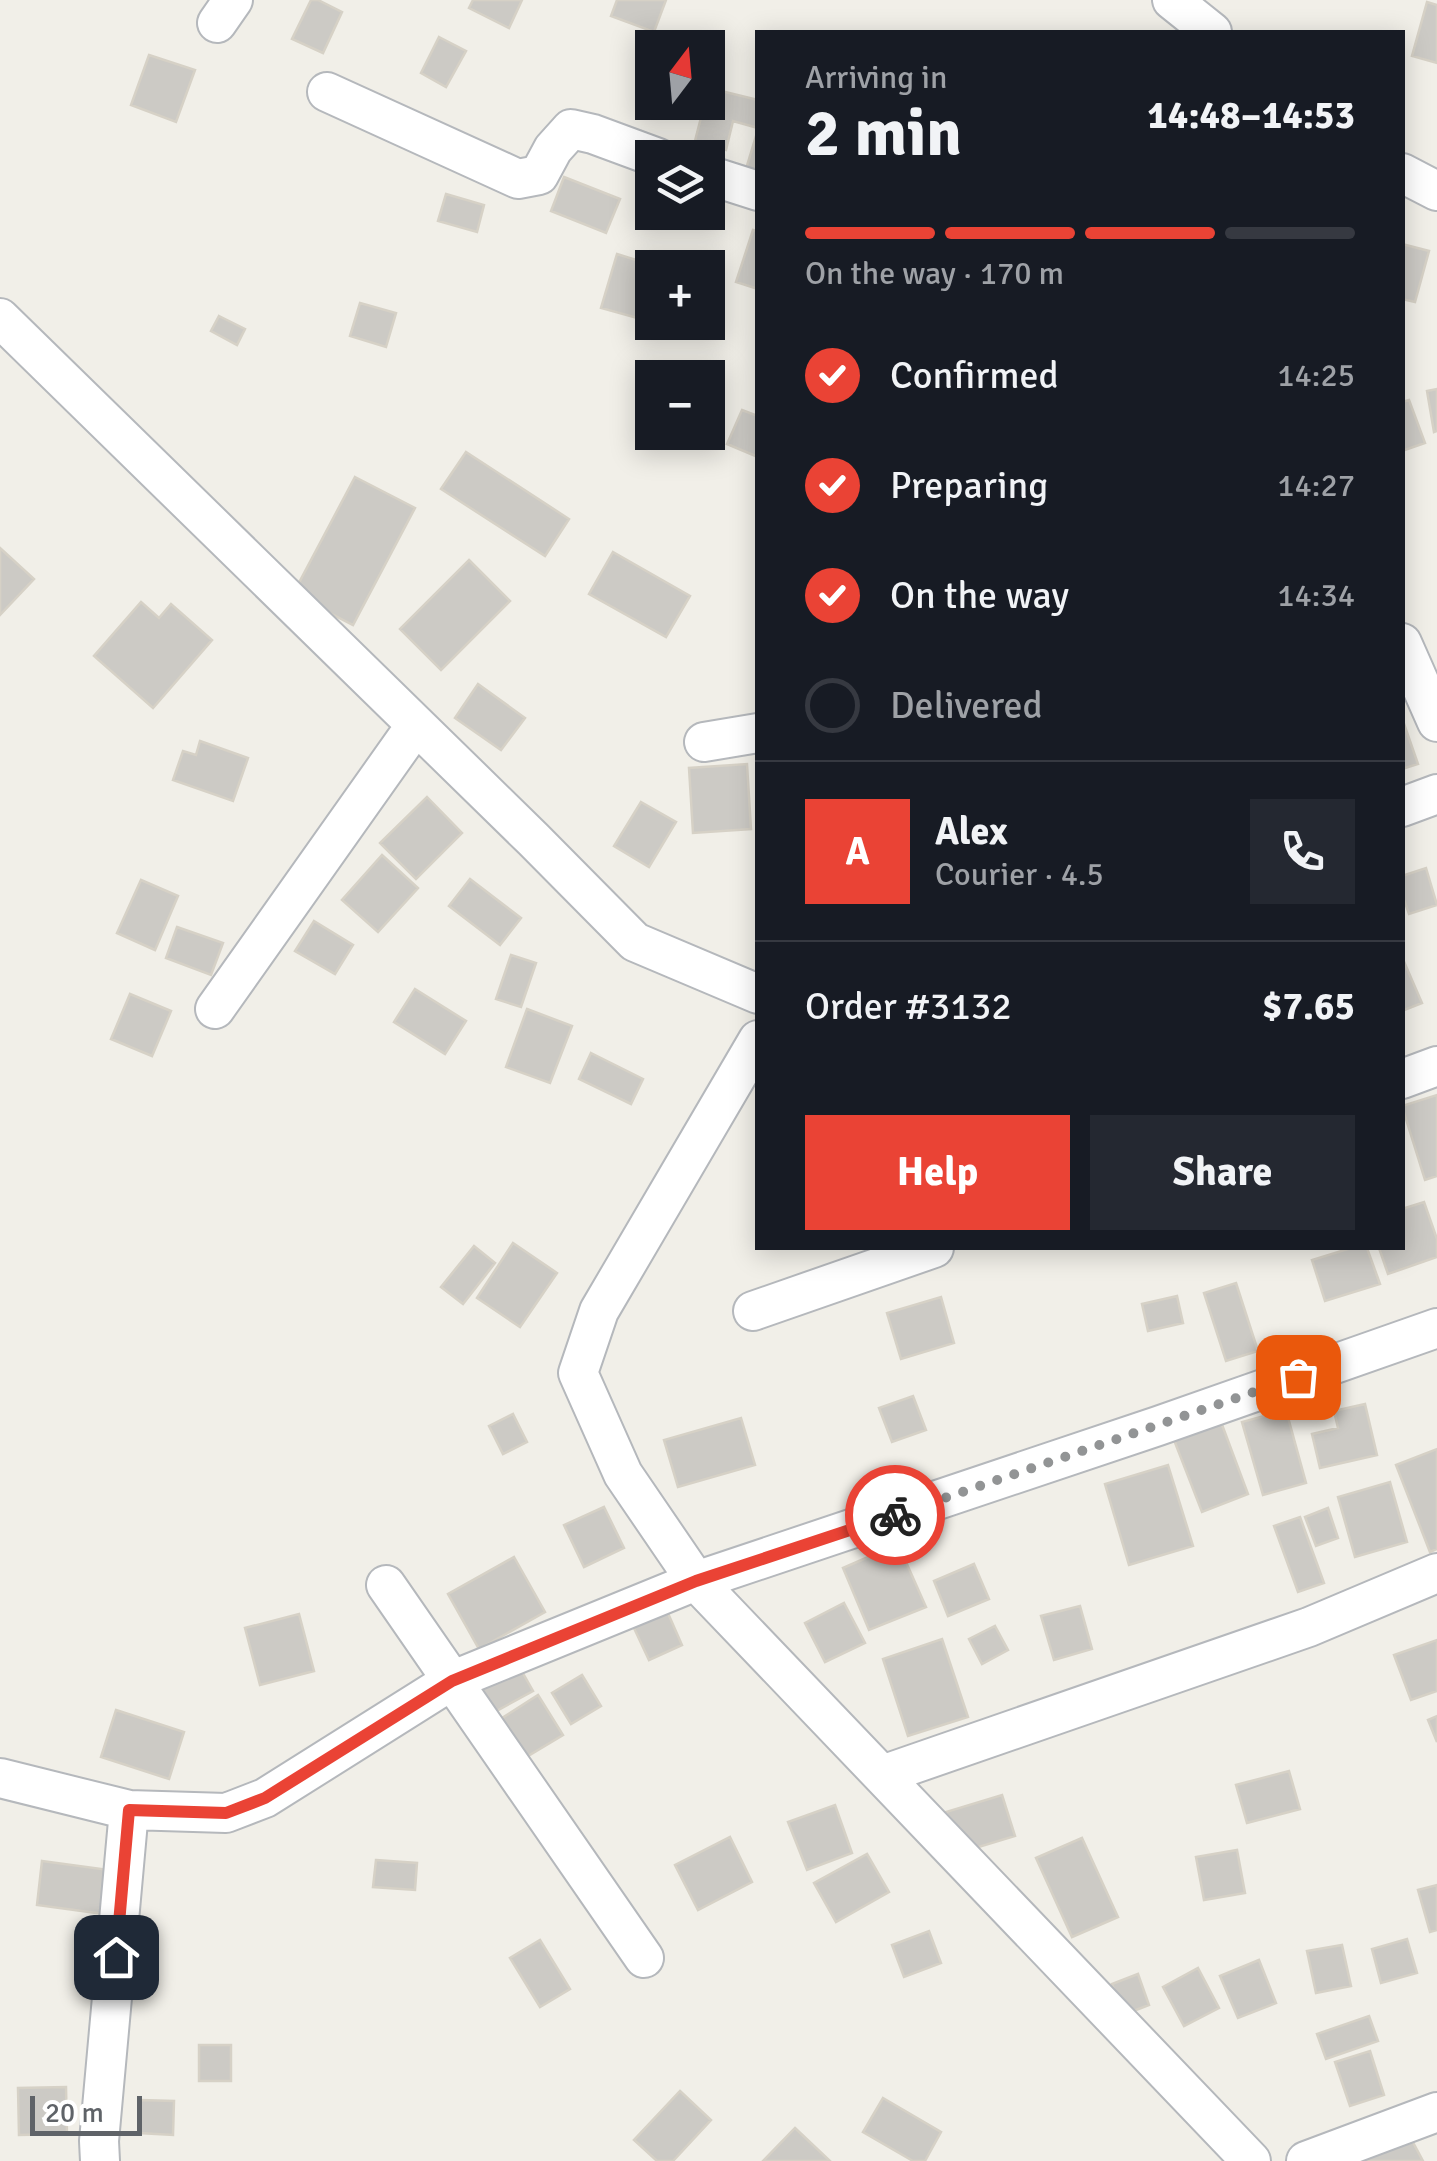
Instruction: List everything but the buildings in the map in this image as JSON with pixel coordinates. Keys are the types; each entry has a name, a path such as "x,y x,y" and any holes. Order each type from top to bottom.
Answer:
{"street":[{"path":"1159,0 1170,30"},
{"path":"1172,0 1210,30"},
{"path":"328,92 518,180 539,175 553,149 572,129 635,150"},
{"path":"1405,175 1437,191"},
{"path":"725,180 755,189"},
{"path":"0,318 634,942 755,993"},
{"path":"1405,649 1437,722"},
{"path":"215,1009 416,726"},
{"path":"704,742 755,734"},
{"path":"1405,805 1437,794"},
{"path":"755,1045 599,1311 578,1373 623,1474 696,1581 1250,2161"},
{"path":"1405,1077 1437,1066"},
{"path":"753,1312 928,1250"},
{"path":"0,1778 129,1810 226,1813 265,1798 452,1681 696,1581 1437,1328"},
{"path":"882,1775 1308,1627 1437,1573"},
{"path":"386,1585 644,1958"},
{"path":"100,2161 129,1810"},
{"path":"1306,2161 1437,2112"}],"way so far":[{"path":"895,1515 1298,1377"}],"route":[{"path":"116,1957 129,1810 226,1813 265,1798 452,1681 696,1581 895,1515"}]}
